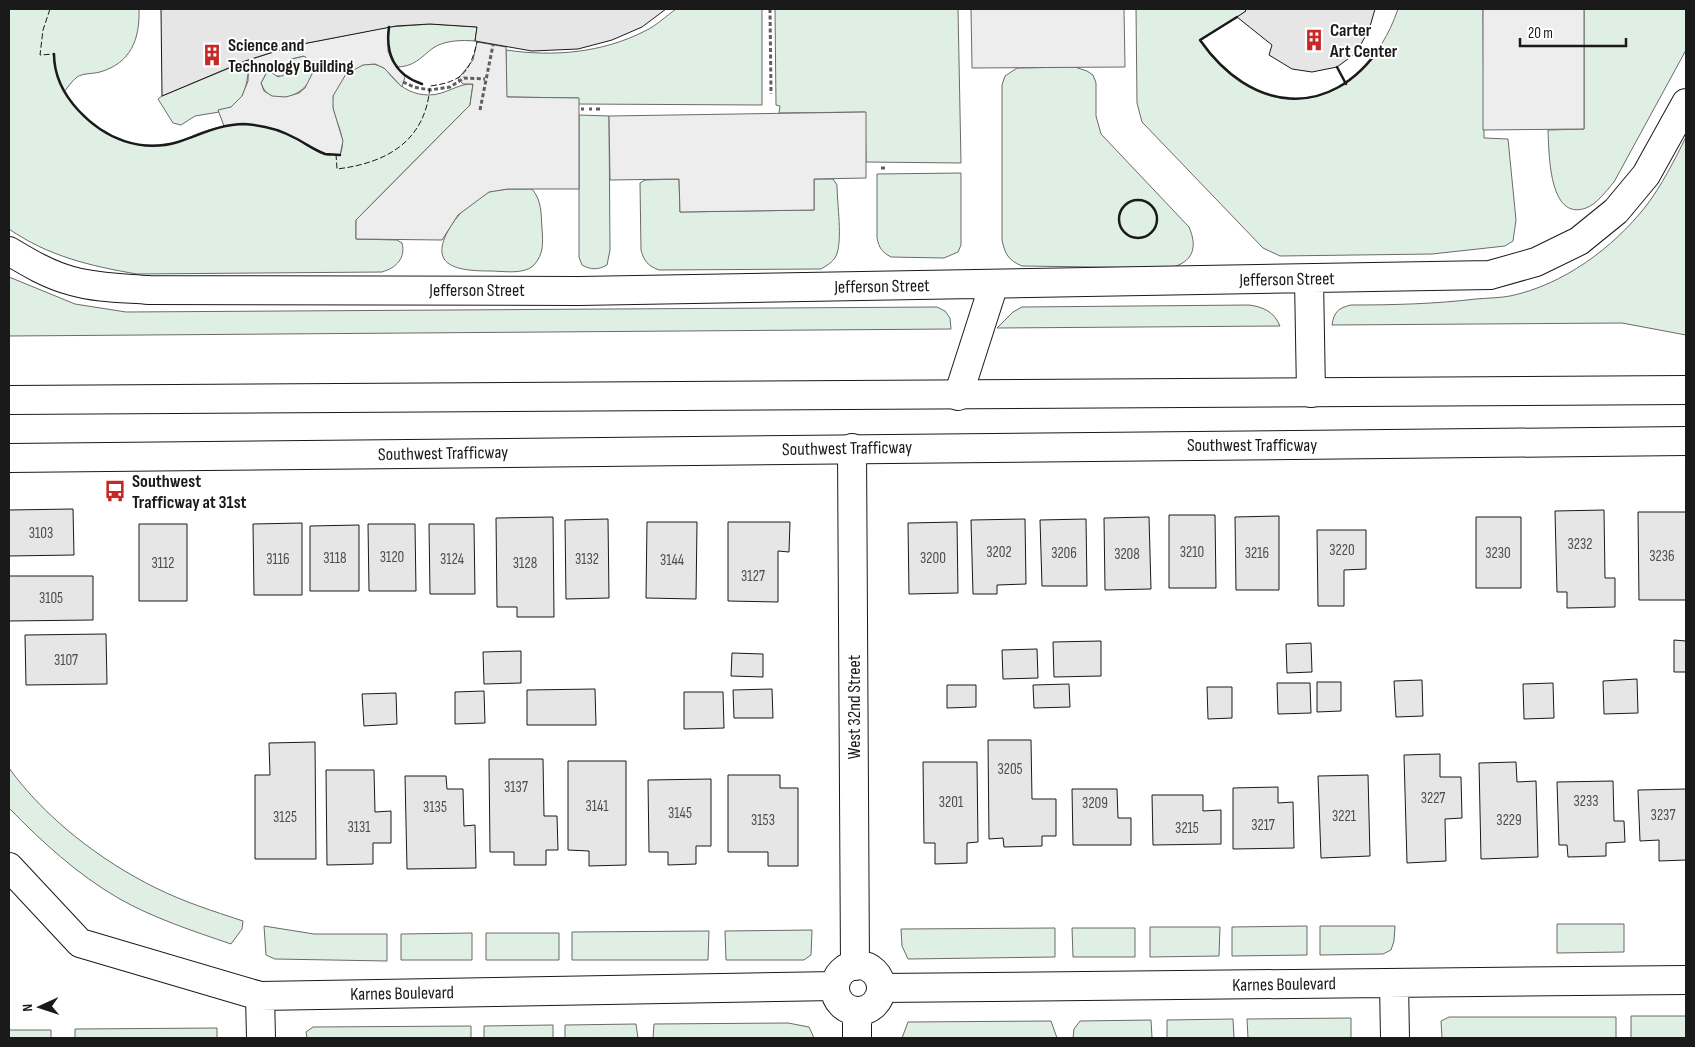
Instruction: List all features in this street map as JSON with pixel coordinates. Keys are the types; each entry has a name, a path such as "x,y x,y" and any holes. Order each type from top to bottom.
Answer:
{"main road":[{"name":"Jefferson Street","path":"9,251 40,269 72,282 108,288 149,290 569,291 1490,275 1536,262 1579,241 1616,211 1646,175 1686,102"},
{"path":"1309,279 1311,393"},
{"path":"958,396 994,284"},
{"path":"9,400 958,396 1686,390"},
{"name":"Southwest Trafficway","path":"9,458 1686,441"},
{"name":"West 32nd Street","path":"852,448 856,966"},
{"name":"Karnes Boulevard","path":"9,867 80,943 260,996 835,986"},
{"path":"856,966 870,969 879,981 881,988 876,1002 871,1008 857,1012 843,1006 836,993 835,986 842,972 856,966"},
{"name":"Karnes Boulevard","path":"881,988 1686,980"},
{"path":"1394,983 1395,1038"},
{"path":"260,996 261,1038"},
{"path":"857,1012 857,1038"}],"path":[{"path":"770,9 771,94"},
{"path":"480,110 492,45"},
{"path":"403,82 414,88 430,90 450,88 464,78 485,79"},
{"path":"596,109 601,109"},
{"path":"881,168 887,168"}],"green space":[{"path":"9,9 139,9 138,30 132,48 126,56 111,68 77,77 64,92 86,117 99,128 127,142 142,145 159,145 180,141 216,128 251,124 269,127 329,153 340,155 342,140 333,104 335,89 345,75 366,64 374,64 384,68 400,85 409,91 419,94 441,93 462,85 473,84 470,105 356,220 356,239 397,240 402,243 403,253 401,258 392,268 382,272 137,274 103,267 54,253 9,229"},
{"path":"676,9 762,9 762,105 578,104 578,98 506,97 506,50 559,53 595,49 645,31"},
{"path":"775,9 958,9 961,163 866,162 865,112 779,113 780,106 776,105"},
{"path":"1136,9 1244,9 1246,11 1200,41 1225,70 1253,89 1281,98 1310,98 1337,88 1361,70 1382,43 1398,9 1483,9 1484,138 1508,139 1516,220 1513,241 1505,246 1432,254 1280,256 1263,248 1142,122 1137,103"},
{"path":"1584,9 1686,9 1686,50 1614,182 1594,204 1586,208 1573,209 1564,205 1553,182 1550,167 1548,130 1584,129"},
{"path":"430,24 477,27 475,41 443,43 412,64 396,67 388,51 389,27"},
{"path":"304,56 311,62 313,72 310,80 304,87 289,97 280,98 266,92 261,83 269,68 272,73 279,77 291,59"},
{"path":"249,60 248,76 240,99 235,105 219,110 219,112 195,116 181,125 173,123 158,99 162,96"},
{"path":"1075,67 1093,75 1096,83 1096,116 1101,134 1189,227 1193,248 1192,253 1184,262 1170,268 1022,266 1010,259 1006,253 1002,240 1002,85 1005,76 1017,68"},
{"path":"579,115 609,116 610,250 607,265 598,269 591,269 582,265 579,257"},
{"path":"1686,137 1686,335 1622,323 1332,325 1337,311 1351,305 1429,303 1506,297 1530,291 1568,274 1602,250 1646,206"},
{"path":"961,173 961,245 958,252 944,258 891,257 883,251 877,238 877,174"},
{"path":"679,179 680,212 814,210 814,179 833,179 837,185 839,222 839,241 836,256 821,269 659,270 647,263 641,250 640,183 645,180"},
{"path":"532,189 539,203 543,243 540,257 534,265 525,270 507,272 477,271 455,267 448,263 443,257 442,249 445,238 455,219 484,194 491,191"},
{"path":"9,277 75,304 126,312 937,307 945,311 950,318 951,329 9,336"},
{"path":"1249,305 1268,311 1275,317 1280,326 997,328 1013,312 1022,307"},
{"path":"9,768 39,804 57,821 75,837 115,865 167,893 243,921 242,929 231,944 145,912 103,889 74,868 9,808"},
{"path":"1557,924 1624,924 1624,952 1557,953"},
{"path":"264,926 314,934 387,934 387,961 275,959 266,955"},
{"path":"1307,926 1307,955 1232,956 1232,927"},
{"path":"1320,926 1395,926 1394,941 1391,950 1383,954 1320,955"},
{"path":"1150,927 1220,927 1219,956 1150,957"},
{"path":"1055,928 1055,957 908,959 902,946 901,929"},
{"path":"1072,928 1135,928 1135,957 1073,957"},
{"path":"812,930 811,955 804,960 726,960 725,931"},
{"path":"709,931 708,960 572,960 572,932"},
{"path":"472,933 472,960 401,960 401,934"},
{"path":"486,933 559,933 559,960 486,960"},
{"path":"1631,1016 1686,1016 1686,1038 1631,1038"},
{"path":"1449,1017 1616,1017 1616,1038 1442,1038 1441,1021"},
{"path":"1351,1018 1351,1038 1248,1038 1247,1019"},
{"path":"1233,1019 1234,1038 1167,1038 1167,1020"},
{"path":"1151,1020 1152,1038 1073,1038 1074,1029 1080,1021"},
{"path":"1051,1021 1057,1038 902,1038 908,1022"},
{"path":"788,1023 809,1027 814,1038 653,1038 654,1024"},
{"path":"636,1024 638,1038 565,1038 565,1025"},
{"path":"553,1025 553,1038 484,1038 484,1026"},
{"path":"471,1026 471,1038 307,1038 306,1032 313,1027"},
{"path":"217,1028 217,1038 75,1038 75,1029"},
{"path":"9,1030 51,1030 51,1038 9,1038"}],"shaded area":[{"path":"971,9 1124,9 1125,67 972,68"},
{"path":"1483,9 1584,9 1584,129 1483,130"},
{"path":"389,27 388,51 392,61 405,77 402,87 384,68 375,64 363,65 346,74 333,96 333,108 343,141 340,155 326,154 278,130 242,124 224,126 218,110 231,107 242,96 248,81 249,60 292,46","holes":["304,56 311,62 313,72 305,88 299,93 286,97 272,96 264,91 261,83 269,68 276,76 282,76 291,71 293,64 291,59"]},
{"path":"477,42 506,47 507,97 579,98 579,189 508,189 489,192 458,215 442,240 356,239 356,220 470,105 473,84 463,84 458,79 473,60"},
{"path":"866,112 866,178 814,179 814,210 680,212 679,179 610,180 609,116"}],"building":[{"name":"Science and Technology Building","path":"161,9 666,9 642,27 612,40 578,49 532,51 475,41 477,27 430,24 396,26 292,46 245,61 162,96"},
{"name":"Carter Art Center","path":"1244,9 1375,9 1369,30 1356,53 1337,67 1312,72 1292,69 1269,55 1272,45 1237,17 1246,11"},
{"path":"73,509 74,555 9,556 9,510"},
{"path":"1604,510 1605,578 1615,578 1615,607 1567,608 1567,592 1557,592 1555,511"},
{"path":"1638,512 1686,512 1686,600 1639,600"},
{"path":"1169,515 1215,515 1216,588 1169,588"},
{"path":"1279,516 1279,590 1236,590 1235,517"},
{"path":"553,517 554,617 517,617 517,607 497,607 496,518"},
{"path":"1149,517 1151,589 1105,590 1104,518"},
{"path":"1476,517 1521,517 1521,588 1476,588"},
{"path":"608,519 609,598 566,599 565,520"},
{"path":"1025,519 1026,584 997,585 997,594 973,594 971,520"},
{"path":"1086,519 1087,586 1042,586 1040,520"},
{"path":"647,522 697,522 696,599 646,598"},
{"path":"728,522 790,522 789,552 778,551 778,602 728,601"},
{"path":"957,522 958,593 909,594 908,523"},
{"path":"302,523 302,595 254,595 253,524"},
{"path":"139,524 187,524 187,601 139,601"},
{"path":"368,524 415,524 416,591 369,591"},
{"path":"429,524 474,524 475,594 430,594"},
{"path":"359,525 359,591 310,591 310,526"},
{"path":"1317,530 1366,530 1366,569 1344,570 1344,606 1318,606"},
{"path":"9,576 93,576 93,620 9,621"},
{"path":"106,634 107,684 26,685 25,635"},
{"path":"1674,640 1686,641 1686,672 1674,672"},
{"path":"1101,641 1101,676 1054,677 1053,642"},
{"path":"1311,643 1312,672 1287,673 1286,644"},
{"path":"1037,649 1038,678 1003,679 1002,650"},
{"path":"521,651 521,683 484,684 483,652"},
{"path":"732,653 763,654 763,677 731,676"},
{"path":"1637,679 1638,713 1604,714 1603,681"},
{"path":"1422,680 1423,716 1396,717 1394,681"},
{"path":"1317,682 1341,682 1341,711 1317,712"},
{"path":"1277,683 1310,683 1311,713 1278,714"},
{"path":"1553,683 1554,718 1524,719 1523,684"},
{"path":"1069,684 1070,707 1034,708 1033,685"},
{"path":"947,685 976,685 976,707 947,708"},
{"path":"1207,687 1232,687 1232,718 1208,719"},
{"path":"595,689 596,725 527,725 527,690"},
{"path":"772,689 773,718 734,718 733,690"},
{"path":"484,691 485,723 455,724 455,692"},
{"path":"684,692 723,692 724,728 684,729"},
{"path":"396,693 397,724 364,726 362,694"},
{"path":"988,740 1031,740 1032,799 1056,799 1056,836 1042,836 1042,846 1004,847 1003,838 989,839"},
{"path":"315,742 316,859 255,859 255,775 270,775 269,743"},
{"path":"1440,754 1440,777 1461,777 1462,818 1445,819 1446,861 1407,863 1404,755"},
{"path":"489,759 543,759 544,816 557,816 558,850 546,850 546,865 514,865 514,852 490,852"},
{"path":"568,761 626,761 626,865 589,866 589,851 568,850"},
{"path":"923,762 977,762 978,842 967,843 967,863 935,864 935,843 924,843"},
{"path":"1516,762 1517,782 1536,781 1538,857 1481,859 1479,763"},
{"path":"326,770 374,770 375,812 391,811 391,843 373,843 373,864 327,865"},
{"path":"728,775 780,775 780,788 798,788 798,866 768,866 768,852 728,852"},
{"path":"1368,775 1370,856 1321,858 1318,776"},
{"path":"405,776 446,776 447,789 463,789 464,826 475,825 476,868 407,869"},
{"path":"711,779 711,846 696,846 696,864 668,865 668,852 649,852 648,780"},
{"path":"1613,781 1614,821 1624,821 1625,842 1606,843 1606,856 1568,857 1567,845 1559,845 1557,782"},
{"path":"1278,787 1278,803 1293,802 1294,848 1233,849 1233,788"},
{"path":"1072,789 1117,789 1118,818 1131,818 1131,845 1073,845"},
{"path":"1686,789 1686,860 1659,861 1659,840 1640,841 1638,790"},
{"path":"1152,795 1203,795 1203,811 1221,810 1221,844 1153,845"}],"fence":[{"path":"50,9 43,30 40,55 54,54"},
{"path":"336,154 337,169 372,161 387,155 401,146 412,135 421,121 427,105 430,86 450,82 463,74 471,61 477,42"}],"wall":[{"path":"1237,17 1200,40 1220,64 1242,82 1266,94 1290,98 1315,96 1338,87 1361,71 1381,46"},
{"path":"389,27 389,46 394,62 405,75 422,84"},
{"path":"54,54 54,62 61,85 74,105 89,121 100,129 124,141 151,146 164,145 218,128 244,124 264,126 277,130 317,151 325,154 340,155"},
{"path":"1337,67 1346,84"},
{"path":"1138,200 1151,206 1157,219 1151,232 1138,238 1125,232 1119,219 1125,206 1138,200"}],"place":[{"name":"Carter Art Center","path":"1314,40"},
{"name":"Science and Technology Building","path":"212,55"},
{"name":"Southwest Trafficway at 31st","path":"115,491"}]}
